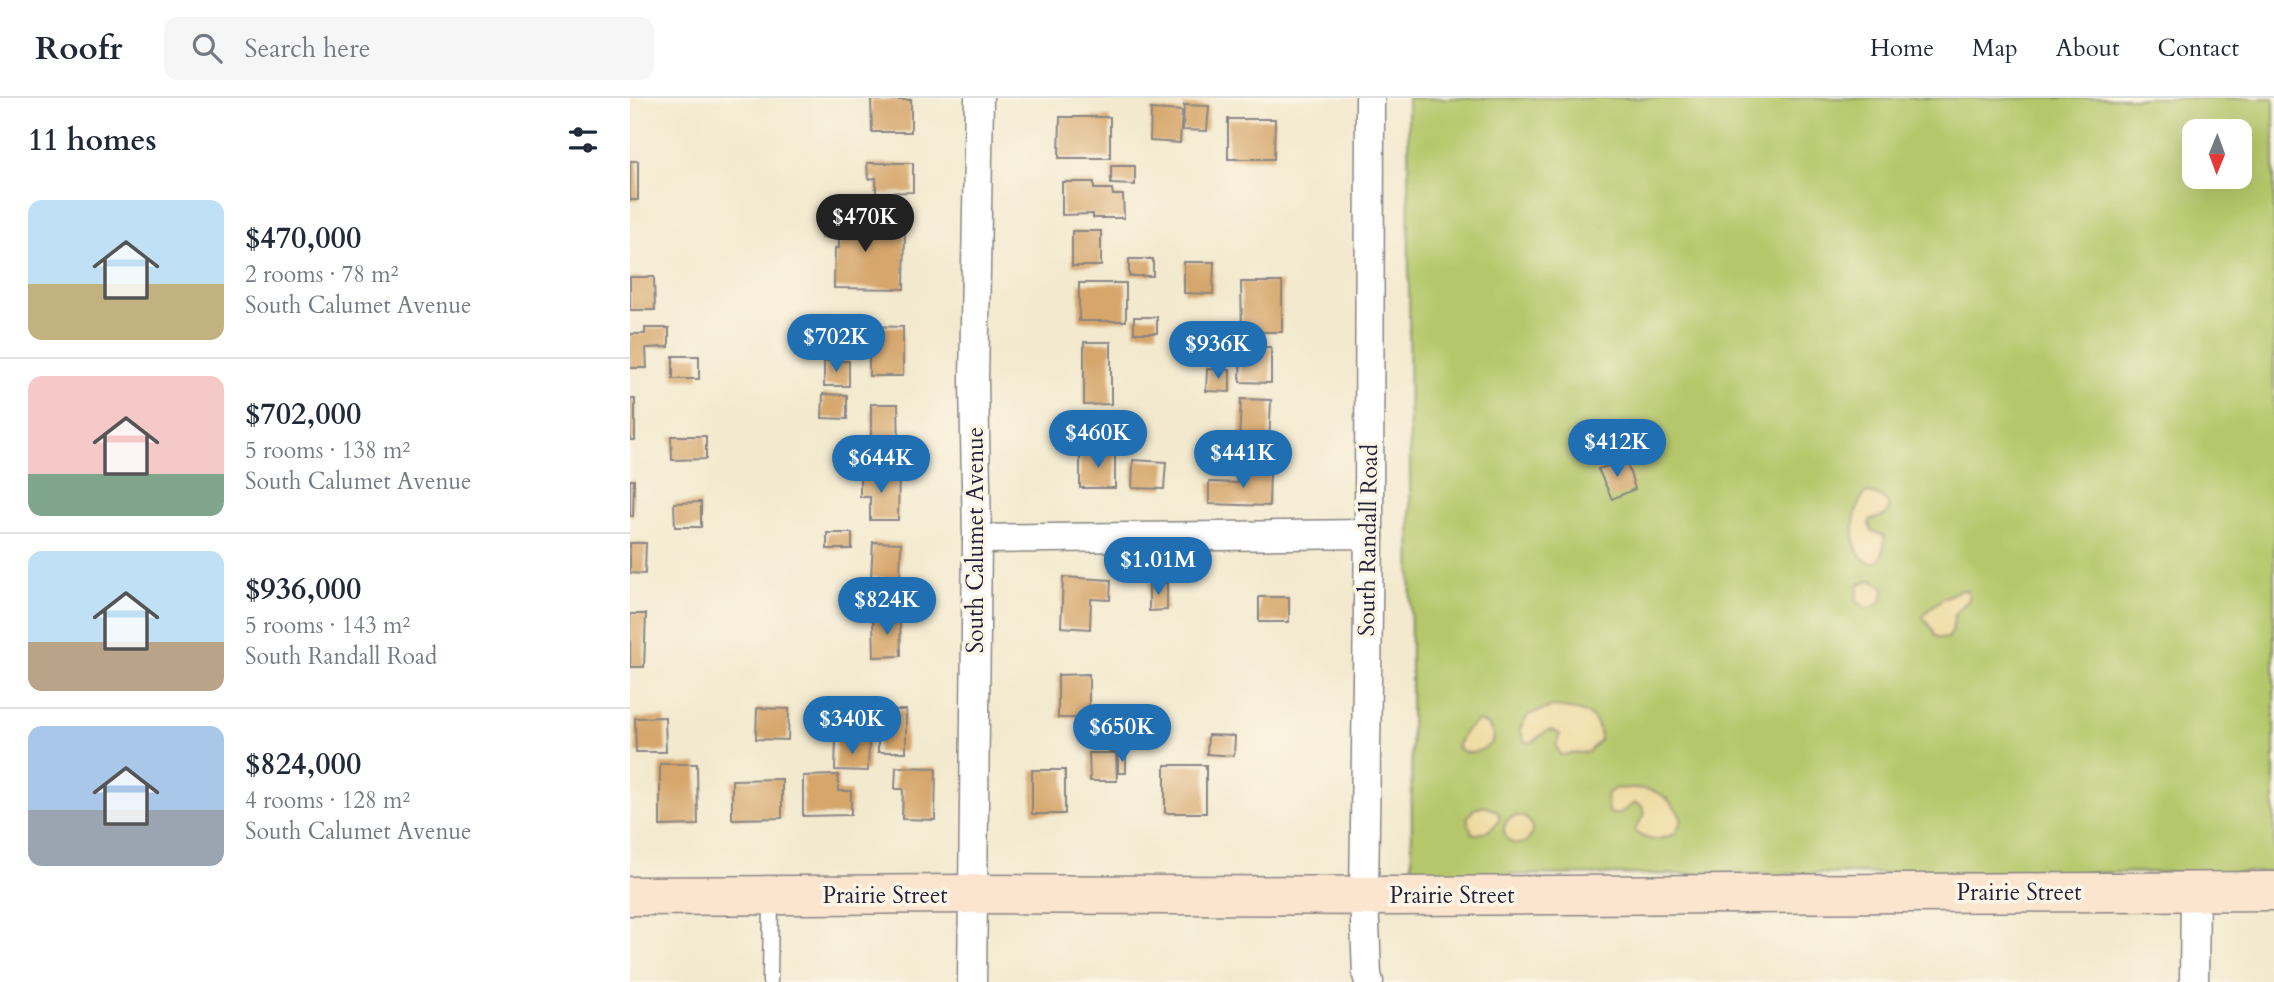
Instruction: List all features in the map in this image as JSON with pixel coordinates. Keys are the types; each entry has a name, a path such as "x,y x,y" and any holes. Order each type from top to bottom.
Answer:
{"street":[{"name":"South Calumet Avenue","path":"972,982 977,540 974,381 979,98"},
{"name":"South Randall Road","path":"1369,982 1364,896 1369,534 1370,98"},
{"path":"977,540 1369,534"},
{"path":"2194,982 2195,891"},
{"name":"Prairie Street","path":"630,896 1364,896 2274,891"}],"lane":[{"path":"770,982 771,896"}],"green space":[{"path":"1408,98 2274,98 2274,872 1412,875"}],"sand":[{"path":"1866,493 1881,497 1887,502 1889,510 1884,516 1870,520 1872,531 1884,536 1880,559 1873,563 1867,561 1857,550 1854,533 1858,505"},
{"path":"1871,580 1884,587 1884,592 1877,605 1866,609 1856,599 1859,584"},
{"path":"1961,590 1968,591 1969,600 1956,612 1952,632 1947,638 1935,636 1923,617 1940,601"},
{"path":"1552,707 1578,710 1591,717 1596,722 1600,740 1588,752 1560,755 1556,746 1560,734 1556,731 1548,730 1533,742 1525,742 1520,729 1528,715"},
{"path":"1478,721 1488,725 1494,736 1491,744 1470,753 1461,750 1457,747 1465,731"},
{"path":"1614,789 1654,791 1667,799 1682,819 1676,833 1654,840 1639,835 1634,831 1645,814 1642,806 1635,803 1617,815 1608,812 1606,795"},
{"path":"1484,806 1497,811 1500,818 1489,830 1472,834 1467,818 1474,809"},
{"path":"1518,816 1528,820 1532,830 1528,840 1518,844 1508,840 1504,830 1508,820"}],"building":[{"path":"871,100 911,100 911,132 872,132"},
{"path":"1184,105 1209,106 1207,131 1183,130"},
{"path":"1151,109 1182,111 1180,143 1150,141"},
{"path":"1060,117 1110,117 1110,158 1059,158"},
{"path":"1228,119 1275,119 1274,159 1228,159"},
{"path":"630,161 638,161 638,200 630,200"},
{"path":"867,163 913,163 913,192 876,193 876,178 868,179"},
{"path":"1111,166 1135,166 1135,185 1111,184"},
{"path":"1062,182 1094,182 1094,189 1112,189 1113,195 1123,195 1124,218 1093,218 1093,214 1062,215"},
{"path":"821,208 848,209 848,238 861,238 862,229 905,230 904,289 834,288 835,248 839,248 839,238 821,238"},
{"path":"1072,231 1101,231 1101,266 1072,266"},
{"path":"1129,259 1153,259 1153,276 1129,276"},
{"path":"1184,262 1214,262 1213,294 1184,293"},
{"path":"630,277 654,277 655,310 630,310"},
{"path":"1241,282 1282,282 1282,332 1242,332"},
{"path":"1079,283 1126,283 1126,321 1079,321"},
{"path":"1134,317 1157,317 1157,333 1134,333"},
{"path":"869,326 903,327 903,376 869,376"},
{"path":"645,328 669,328 669,347 646,348 647,368 630,368 630,334 645,334"},
{"path":"1084,342 1111,342 1111,404 1084,405"},
{"path":"1241,347 1271,347 1271,383 1240,382"},
{"path":"673,356 699,356 699,379 673,379"},
{"path":"824,361 849,361 849,386 824,386"},
{"path":"1207,369 1230,370 1230,392 1206,391"},
{"path":"823,394 847,395 847,419 822,418"},
{"path":"630,399 635,399 635,440 630,440"},
{"path":"1241,399 1271,400 1269,444 1239,443"},
{"path":"871,404 898,404 899,451 871,450"},
{"path":"671,436 706,436 706,459 672,460"},
{"path":"1080,452 1115,452 1115,488 1080,488"},
{"path":"1133,460 1166,462 1164,489 1132,488"},
{"path":"1626,460 1635,489 1612,499 1598,469"},
{"path":"1239,470 1270,471 1269,506 1209,504 1209,482 1238,483"},
{"path":"860,474 899,475 898,520 870,520 870,497 860,497"},
{"path":"630,480 634,480 633,516 630,516"},
{"path":"701,502 701,527 675,527 674,503"},
{"path":"827,533 852,533 852,549 827,549"},
{"path":"873,542 901,543 900,579 871,577"},
{"path":"630,543 646,543 645,574 630,573"},
{"path":"1063,577 1111,580 1110,600 1091,599 1090,629 1061,627"},
{"path":"1149,583 1167,583 1167,610 1149,611"},
{"path":"1259,597 1289,597 1289,622 1259,622"},
{"path":"630,614 646,614 644,667 630,667"},
{"path":"873,618 900,618 901,656 874,657"},
{"path":"1089,674 1089,718 1058,718 1058,675"},
{"path":"757,708 789,709 788,740 756,739"},
{"path":"878,710 906,710 906,752 878,752"},
{"path":"1099,710 1127,711 1127,731 1100,731"},
{"path":"665,717 666,752 636,752 635,718"},
{"path":"1208,735 1235,736 1234,756 1207,754"},
{"path":"836,740 869,742 868,771 835,770"},
{"path":"1089,753 1116,753 1117,781 1090,781"},
{"path":"1126,755 1126,773 1118,773 1118,756"},
{"path":"660,764 697,764 698,825 660,826"},
{"path":"1165,765 1206,765 1206,813 1165,813"},
{"path":"896,767 936,768 935,820 902,819 903,789 895,789"},
{"path":"1032,770 1065,770 1065,814 1032,814"},
{"path":"838,775 838,791 851,791 851,815 803,816 803,776"},
{"path":"782,779 782,818 732,819 732,780"}]}
